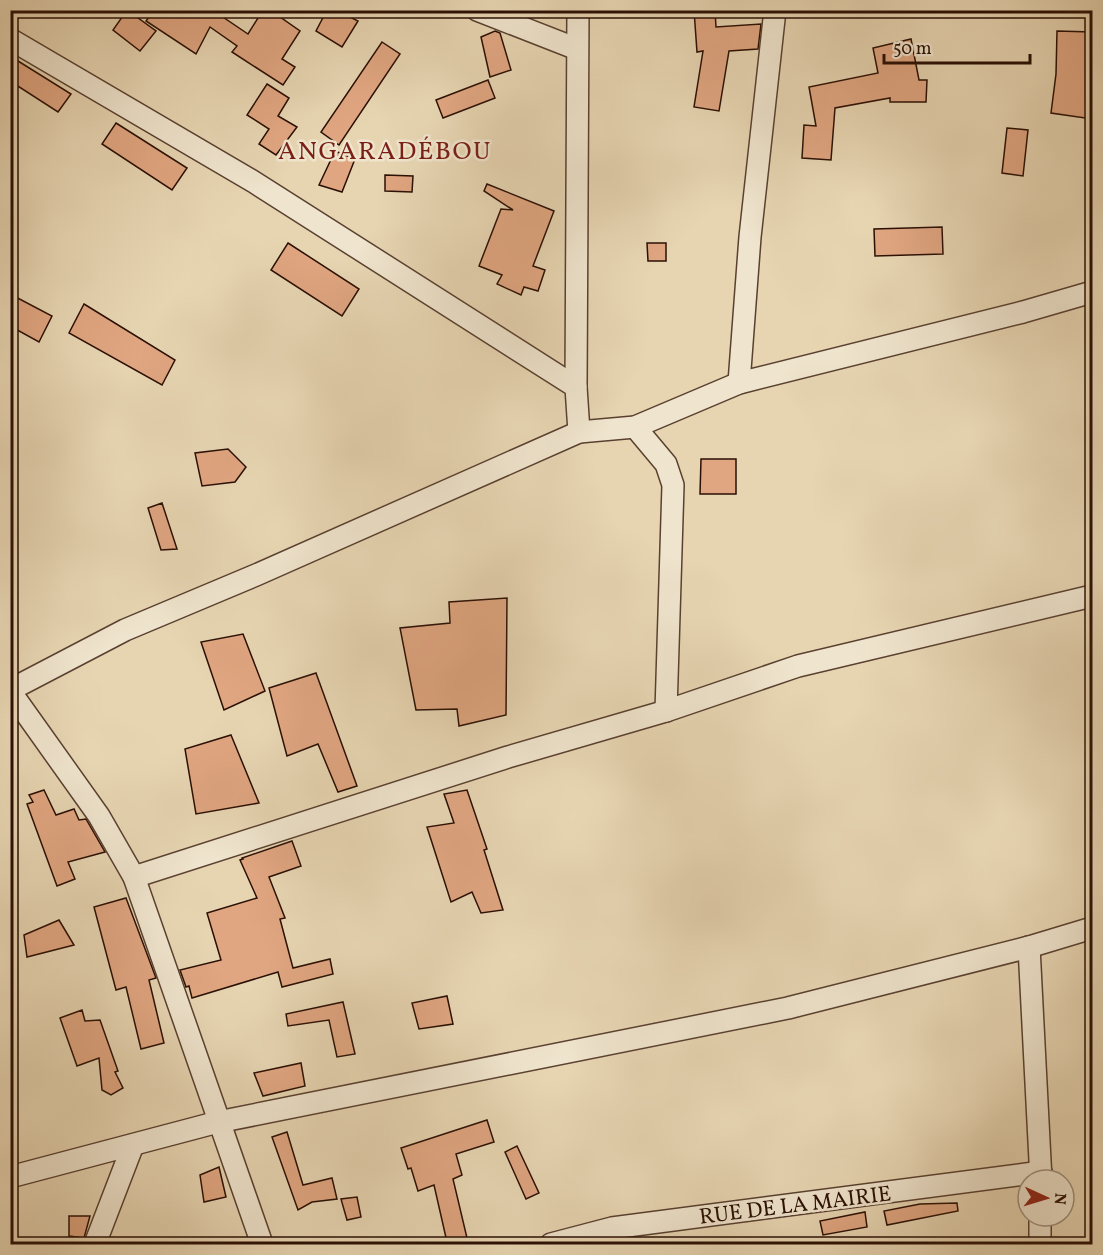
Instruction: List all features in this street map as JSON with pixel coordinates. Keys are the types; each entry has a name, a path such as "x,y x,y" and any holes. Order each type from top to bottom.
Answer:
{"street":[{"path":"477,10 577,49"},
{"path":"578,10 576,387 579,432"},
{"path":"739,383 750,237 775,10"},
{"path":"10,39 254,182 576,387"},
{"path":"262,1245 134,877 99,816 10,691 125,630 256,575 579,432 635,427 739,383 1023,312 1092,292"},
{"path":"635,427 666,464 673,485 666,711"},
{"path":"134,877 508,758 666,711 798,666 1092,596"},
{"path":"10,1177 219,1122 788,1008 1029,947 1092,928"},
{"path":"1029,947 1041,1168"},
{"path":"95,1245 133,1145"},
{"name":"RUE DE LA MAIRIE","path":"551,1245 612,1228 1016,1179"},
{"path":"1040,1228 1040,1245"}],"building":[{"path":"127,10 156,31 140,51 113,30"},
{"path":"154,10 218,10 217,13 248,34 263,10 270,10 300,31 282,59 295,67 283,85 232,52 237,46 210,27 196,54 146,21"},
{"path":"327,10 336,10 358,21 342,47 316,31"},
{"path":"694,10 715,10 716,27 761,24 758,49 729,51 719,111 694,107 703,51 697,52"},
{"path":"495,31 500,33 511,70 490,77 481,37"},
{"path":"1057,31 1092,32 1092,119 1051,113 1056,74"},
{"path":"911,39 919,80 927,80 926,102 890,102 890,98 835,108 831,160 802,158 804,125 816,126 809,87 878,73 873,48"},
{"path":"382,42 400,54 339,145 321,132"},
{"path":"10,56 71,94 58,112 10,81"},
{"path":"488,80 495,98 443,118 436,100"},
{"path":"267,84 289,98 278,116 297,127 276,155 259,144 269,129 247,115"},
{"path":"116,123 187,168 172,190 102,144"},
{"path":"1007,128 1028,130 1023,176 1002,173"},
{"path":"335,151 355,159 342,192 319,185"},
{"path":"385,175 413,176 412,192 385,191"},
{"path":"487,184 554,211 533,266 545,270 538,291 524,287 521,295 497,284 502,275 479,266 501,209 513,210 484,191"},
{"path":"942,227 943,254 875,256 874,229"},
{"path":"288,243 359,289 342,316 271,270"},
{"path":"647,243 666,243 666,261 648,261"},
{"path":"10,294 52,316 39,342 10,326"},
{"path":"84,304 175,360 162,385 69,333"},
{"path":"228,449 246,467 235,482 202,486 195,453"},
{"path":"701,459 736,459 736,494 700,494"},
{"path":"162,503 177,549 161,550 148,508"},
{"path":"507,598 506,715 459,726 457,709 416,710 400,628 450,623 449,602"},
{"path":"243,634 265,691 224,710 201,642"},
{"path":"316,673 357,786 338,792 318,744 287,756 269,688"},
{"path":"231,735 259,803 196,814 185,749"},
{"path":"44,790 56,815 74,809 79,820 86,819 105,852 68,862 75,879 57,886 27,804 33,802 29,795"},
{"path":"467,790 487,849 484,850 503,910 481,913 472,892 451,902 427,827 454,823 444,794"},
{"path":"292,841 301,866 269,877 285,918 280,919 293,968 330,959 333,974 282,987 278,972 192,998 189,986 186,987 180,970 221,960 207,913 257,898 240,860"},
{"path":"126,898 156,978 149,980 164,1043 141,1049 126,987 116,990 94,907"},
{"path":"59,920 74,945 27,957 24,935"},
{"path":"447,996 453,1024 419,1029 412,1003"},
{"path":"343,1002 355,1054 337,1057 329,1020 288,1026 286,1014"},
{"path":"82,1010 85,1021 100,1020 118,1071 115,1072 123,1088 111,1095 102,1090 99,1058 77,1066 60,1018"},
{"path":"301,1063 305,1086 263,1096 254,1073"},
{"path":"487,1120 494,1142 456,1154 462,1175 453,1179 467,1238 447,1242 434,1185 418,1191 411,1168 408,1169 401,1148"},
{"path":"287,1132 303,1185 332,1178 337,1199 312,1202 298,1210 272,1137"},
{"path":"517,1146 539,1193 526,1199 505,1152"},
{"path":"219,1167 226,1197 204,1202 200,1175"},
{"path":"357,1197 361,1217 347,1220 341,1199"},
{"path":"957,1203 958,1211 887,1225 884,1211 920,1204"},
{"path":"865,1212 867,1227 823,1235 820,1221"},
{"path":"69,1216 90,1216 84,1238 69,1236"}],"district":[{"name":"ANGARADÉBOU","path":"385,150"}]}
